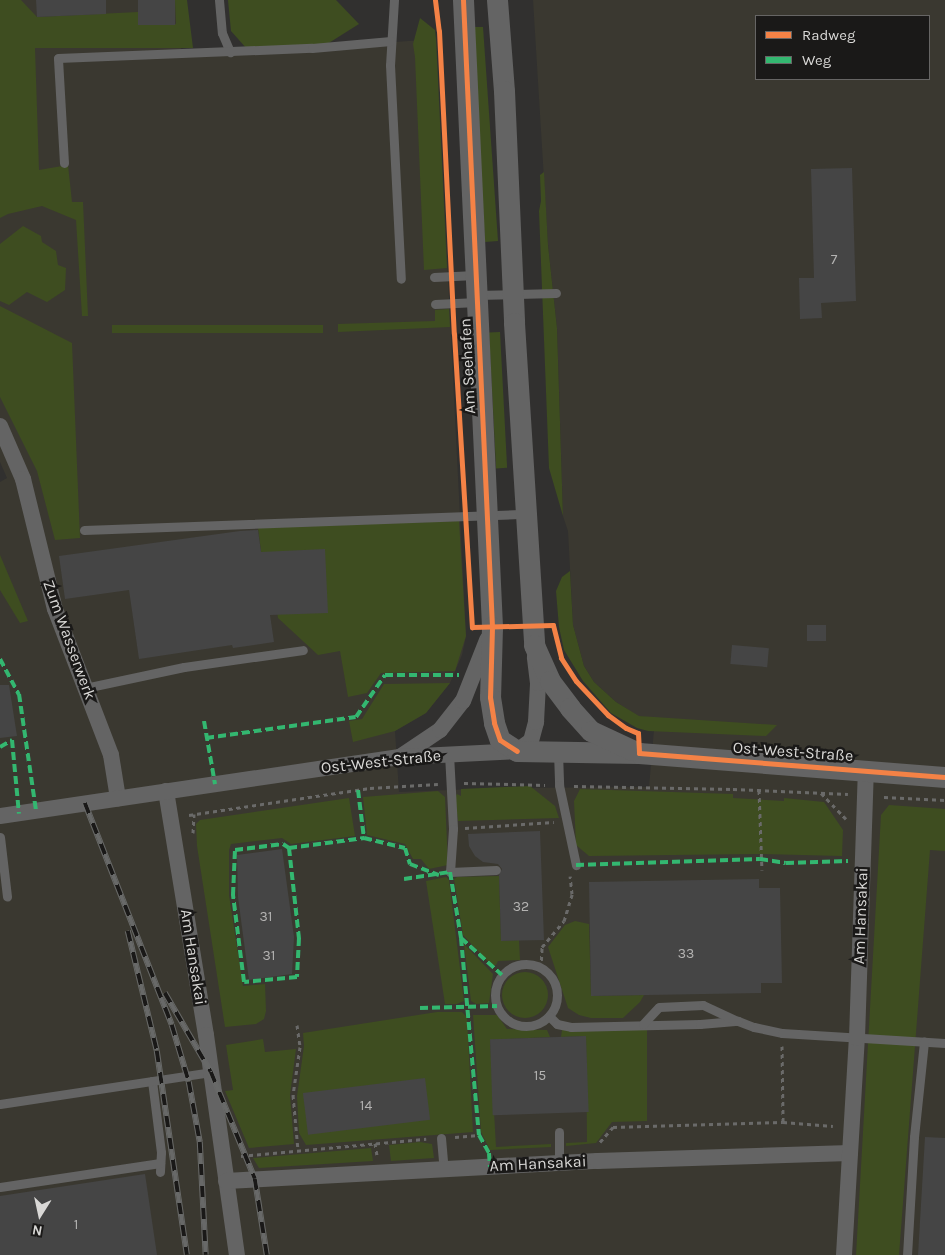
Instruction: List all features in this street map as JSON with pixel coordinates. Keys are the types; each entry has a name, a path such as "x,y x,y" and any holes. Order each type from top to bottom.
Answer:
{"street":[{"name":"Am Seehafen","path":"462,0 492,627 490,696 494,723 500,740 517,751"},
{"path":"497,0 504,91 513,294 526,514 538,683 536,722 531,741 517,751"},
{"name":"Zum Wasserwerk","path":"0,426 23,479 54,609 111,754 118,798"},
{"name":"Am Seehafen","path":"400,757 440,730 463,701 492,627"},
{"path":"534,645 550,681 570,708 592,731 639,753"},
{"name":"Ost-West-Straße","path":"0,816 400,757 517,751 639,753 945,777"},
{"name":"Am Hansakai","path":"844,1255 857,1038 866,770"},
{"name":"Am Hansakai","path":"166,792 211,1072 237,1255"},
{"name":"Am Hansakai","path":"226,1181 597,1161 850,1153"}],"lane":[{"path":"219,0 222,33 230,52"},
{"path":"394,0 390,64 401,279"},
{"path":"64,164 58,58 175,55 312,48 391,41"},
{"path":"434,277 477,291 513,294 556,293"},
{"path":"435,304 477,291"},
{"path":"84,530 526,514"},
{"path":"85,688 184,667 303,650"},
{"path":"558,751 559,785 576,864"},
{"path":"449,754 453,829 450,872 496,870"},
{"path":"0,837 7,897"},
{"path":"531,965 541,968 548,974 557,990 557,999 549,1016 534,1025 516,1024 501,1014 495,995 497,984 511,968 531,965"},
{"path":"644,1024 659,1007 703,1005 754,1027 782,1033 945,1042"},
{"path":"549,1016 557,1024 571,1027 700,1024 738,1021"},
{"path":"907,1255 914,1137 924,1042"},
{"path":"0,1104 211,1072"},
{"path":"0,1187 160,1167 161,1152 152,1081"},
{"path":"559,1132 560,1163"},
{"path":"441,1138 444,1170"}],"path":[{"path":"759,790 762,870"},
{"path":"453,829 567,821"},
{"path":"541,968 542,947 564,921 572,894 569,879 576,864"},
{"path":"297,1025 300,1047 294,1095 298,1150"},
{"path":"782,1033 783,1122"},
{"path":"597,1161 596,1146 613,1126 783,1122 851,1126"},
{"path":"223,1157 479,1135"},
{"path":"375,1143 377,1156"}],"shaded area":[{"path":"0,0 180,0 181,54 313,48 436,39 466,636 462,655 450,683 426,713 395,731 399,792 501,788 649,787 655,718 638,716 616,702 594,682 584,666 573,625 568,531 563,516 557,328 548,245 533,0 945,0 945,1255 0,1255 0,482 7,478 0,462"}],"green space":[{"path":"0,0 21,0 37,17 138,12 139,25 176,24 175,0 187,0 193,48 35,48 39,170 68,165 72,202 83,202 88,316 82,316 76,220 42,206 8,214 0,218"},
{"path":"228,0 336,0 359,24 324,46 247,49 231,31"},
{"path":"420,18 435,30 436,39 447,268 424,270 413,44"},
{"path":"472,27 483,27 498,241 485,242"},
{"path":"544,172 548,245 557,328 563,516 549,468 539,211 541,201 540,175"},
{"path":"23,226 41,236 42,242 56,251 58,265 66,268 65,290 47,302 27,292 9,305 0,301 0,244"},
{"path":"0,306 72,343 80,538 55,540 37,471 0,397"},
{"path":"449,309 450,327 338,332 338,324 435,321 435,310"},
{"path":"112,325 323,325 323,333 112,333"},
{"path":"500,332 507,468 496,468 489,333"},
{"path":"459,521 466,636 455,671 381,673 367,693 348,697 340,651 318,655 278,618 270,568 263,566 258,528"},
{"path":"0,555 28,621 20,623 0,590"},
{"path":"570,571 573,625 584,666 594,682 616,702 639,716 777,725 766,736 648,731 637,728 611,713 583,681 564,650 559,627 556,591 562,577"},
{"path":"450,683 426,713 395,731 353,742 349,721 362,719 384,684"},
{"path":"530,786 555,806 559,818 458,821 455,797 457,794 461,796 461,789"},
{"path":"580,789 733,794 733,798 784,801 784,798 824,802 843,830 842,856 757,854 589,856 576,845 574,801"},
{"path":"438,791 445,797 448,865 429,869 421,859 413,859 405,844 367,835 363,797"},
{"path":"349,798 355,836 291,844 282,838 231,844 229,850 229,895 243,986 265,984 266,1011 264,1019 256,1024 225,1027 197,846 196,824 200,820"},
{"path":"889,805 945,809 945,851 930,850 899,1255 856,1255 881,815"},
{"path":"499,876 501,941 519,940 520,960 498,961 496,965 491,965 463,935 454,879 457,877"},
{"path":"446,877 449,880 464,1001 457,1004 445,1004 426,881"},
{"path":"575,921 589,924 591,996 644,995 640,1002 623,1018 591,1018 579,1015 568,1008 548,947 565,925"},
{"path":"464,944 493,974 489,1003 476,1004 471,1001"},
{"path":"525,972 538,976 544,982 548,995 544,1008 538,1014 525,1018 512,1014 506,1008 502,995 506,982 512,976"},
{"path":"437,1012 462,1012 467,1017 473,1132 306,1145 299,1133 297,1096 304,1046 303,1033"},
{"path":"473,1015 497,1015 507,1029 547,1030 550,1037 490,1040 496,1147 551,1144 551,1147 490,1150 481,1132"},
{"path":"562,1030 647,1030 647,1121 612,1122 596,1143 566,1146 566,1143 587,1142 586,1036 561,1037"},
{"path":"263,1039 265,1052 296,1049 290,1095 294,1144 249,1148 225,1091 233,1090 226,1045"},
{"path":"420,1142 432,1144 434,1158 391,1161 389,1145"},
{"path":"371,1148 373,1161 259,1168 253,1158"}],"building":[{"path":"36,0 106,0 106,14 37,17"},
{"path":"138,0 175,0 175,25 138,25"},
{"path":"852,168 856,301 821,303 822,318 800,319 799,278 814,278 811,169"},
{"path":"258,530 261,552 325,549 328,613 270,615 274,642 233,648 232,645 139,659 129,590 65,599 59,556"},
{"path":"807,625 826,625 826,641 807,641"},
{"path":"732,645 769,648 767,667 730,664"},
{"path":"0,685 9,685 17,736 0,738"},
{"path":"540,831 544,940 501,941 499,875 502,869 498,864 483,862 475,856 469,846 468,834"},
{"path":"282,849 294,937 292,974 249,980 238,897 237,855"},
{"path":"759,879 759,888 780,888 782,983 761,983 761,993 591,996 589,882"},
{"path":"586,1036 589,1112 493,1115 490,1039"},
{"path":"425,1078 430,1120 308,1135 303,1093"},
{"path":"925,1137 945,1138 945,1255 918,1255"},
{"path":"145,1174 157,1255 0,1255 0,1196"}],"railway":[{"path":"85,803 172,1025 189,1082 200,1142 206,1255"},
{"path":"128,931 157,1051 187,1255"},
{"path":"165,993 211,1072 255,1179 267,1255"}],"marked path":[{"path":"0,659 19,694 36,811"},
{"path":"206,738 356,717 385,675 459,675"},
{"path":"204,721 215,784"},
{"path":"0,747 12,740 19,814"},
{"path":"358,790 364,838"},
{"path":"289,848 299,938 297,977 244,982 233,895 235,850 283,844 289,848 364,838 405,848 410,864 439,875"},
{"path":"576,865 760,859 786,863 848,861"},
{"path":"404,879 450,872 461,938 479,1135 489,1153 490,1167"},
{"path":"461,938 502,975"},
{"path":"420,1008 497,1006"}],"cycle path":[{"path":"435,0 439,31 454,334 472,627 553,625 561,658 576,681 608,715 626,728 638,733 639,753 945,777"},
{"path":"463,0 492,627 490,697 494,723 500,740 517,751"}]}
